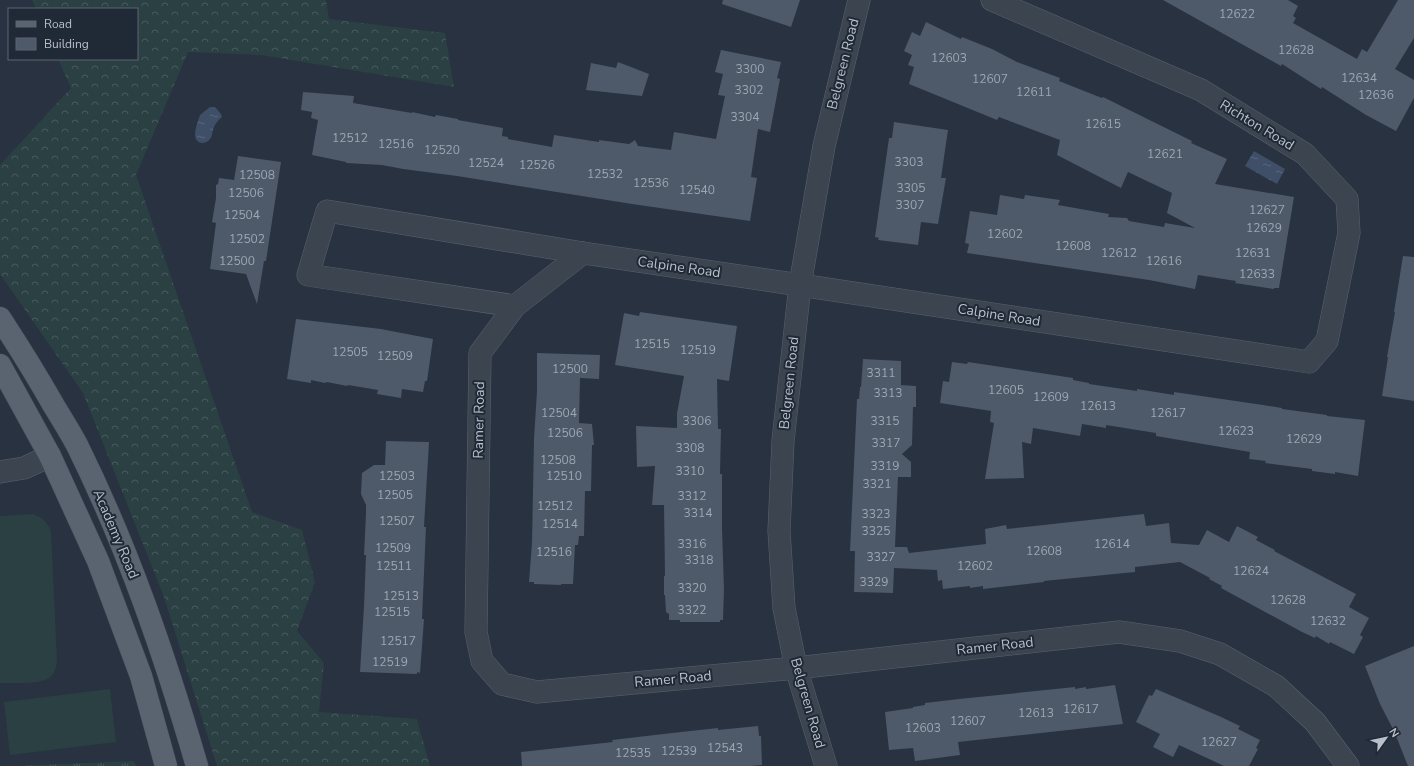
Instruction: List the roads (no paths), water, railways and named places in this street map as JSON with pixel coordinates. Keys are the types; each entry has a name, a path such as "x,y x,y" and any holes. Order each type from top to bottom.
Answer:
{"main road":[{"name":"Academy Road","path":"0,318 26,357 76,444 124,549 153,627 197,766"},
{"name":"Academy Road","path":"0,365 50,456 101,568 141,676 166,766"}],"street":[{"name":"Belgreen Road","path":"826,766 796,668 784,608 779,531 783,441 800,285 824,146 859,0"},
{"name":"Richton Road","path":"992,0 1201,90 1305,154 1347,198 1349,233 1327,341 1309,362 1304,361"},
{"name":"Calpine Road","path":"515,306 308,275 326,211 583,253 1304,361"},
{"name":"Ramer Road","path":"583,253 515,306 480,353 476,632 482,662 502,684 537,692 796,668 1119,632 1180,641 1220,654 1276,686 1314,722 1348,766"},
{"path":"0,472 24,468 50,456"}],"water":[{"path":"210,107 215,107 222,117 213,128 211,138 205,143 198,142 195,135 196,126 200,115"},
{"path":"1254,151 1285,169 1277,184 1245,166"}]}
